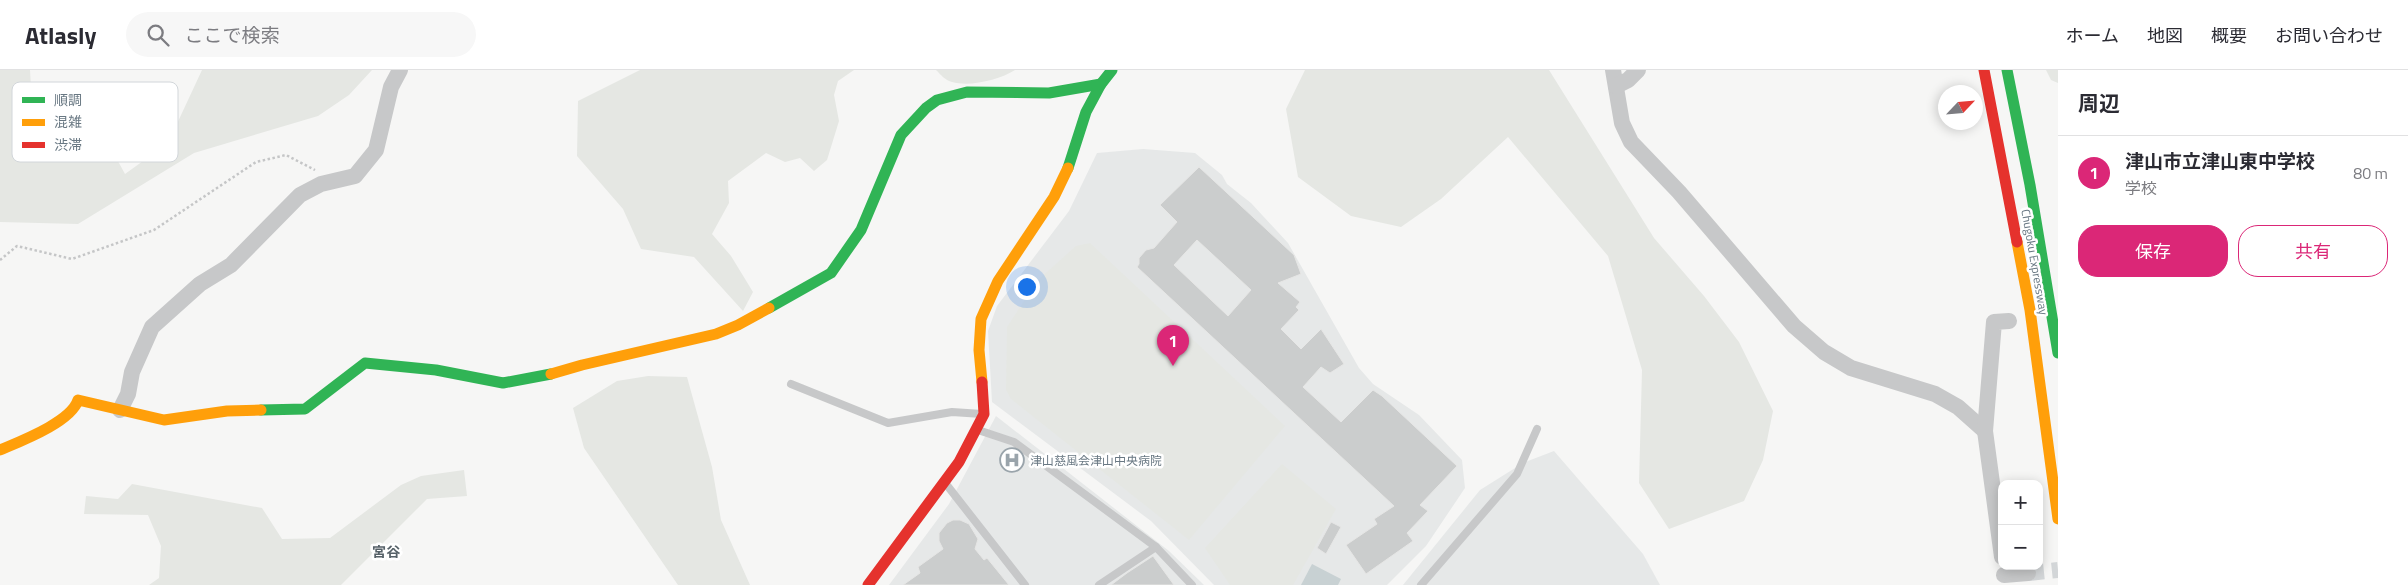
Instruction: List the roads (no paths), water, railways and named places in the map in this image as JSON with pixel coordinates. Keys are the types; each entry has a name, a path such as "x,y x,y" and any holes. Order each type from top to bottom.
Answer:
{"main road":[{"path":"868,585 945,483 959,462 984,414 979,350 981,319 998,281 1054,197 1071,162 1086,112 1101,84 1112,70"},
{"name":"Chugoku Expressway","path":"1984,70 2030,310 2058,520"},
{"name":"Chugoku Expressway","path":"2008,70 2030,185 2058,353"},
{"path":"0,450 34,435 75,408 78,400 164,420 228,411 304,409 365,363 436,370 503,383 517,382 549,376 582,364 716,334 738,325 831,273 861,230 901,135 926,108 937,100 967,92 1049,93 1101,84"}],"street":[{"path":"120,410 128,394 132,372 152,328 200,284 231,265 300,196 321,184 355,176 376,150 391,87 400,70"},
{"path":"1638,70 1628,80 1615,78 1622,123 1630,142 1679,192 1794,326 1824,352 1851,368 1935,394 1958,407 1985,431"},
{"path":"1998,527 1985,431 1994,322 2009,321"},
{"path":"2004,576 2028,573"}],"lane":[{"path":"791,384 888,423 952,412 984,414"},
{"path":"976,429 1014,442 1156,547 1192,585"},
{"path":"1421,585 1517,474 1538,429"},
{"path":"945,483 1026,585"},
{"path":"1099,585 1156,547"}],"tunnel":[{"path":"2028,573 2058,570"}],"place":[{"name":"津山市立津山東中学校","path":"1173,366"},
{"name":"津山慈風会津山中央病院","path":"1012,460"}],"district":[{"name":"宮谷","path":"386,551"}]}
